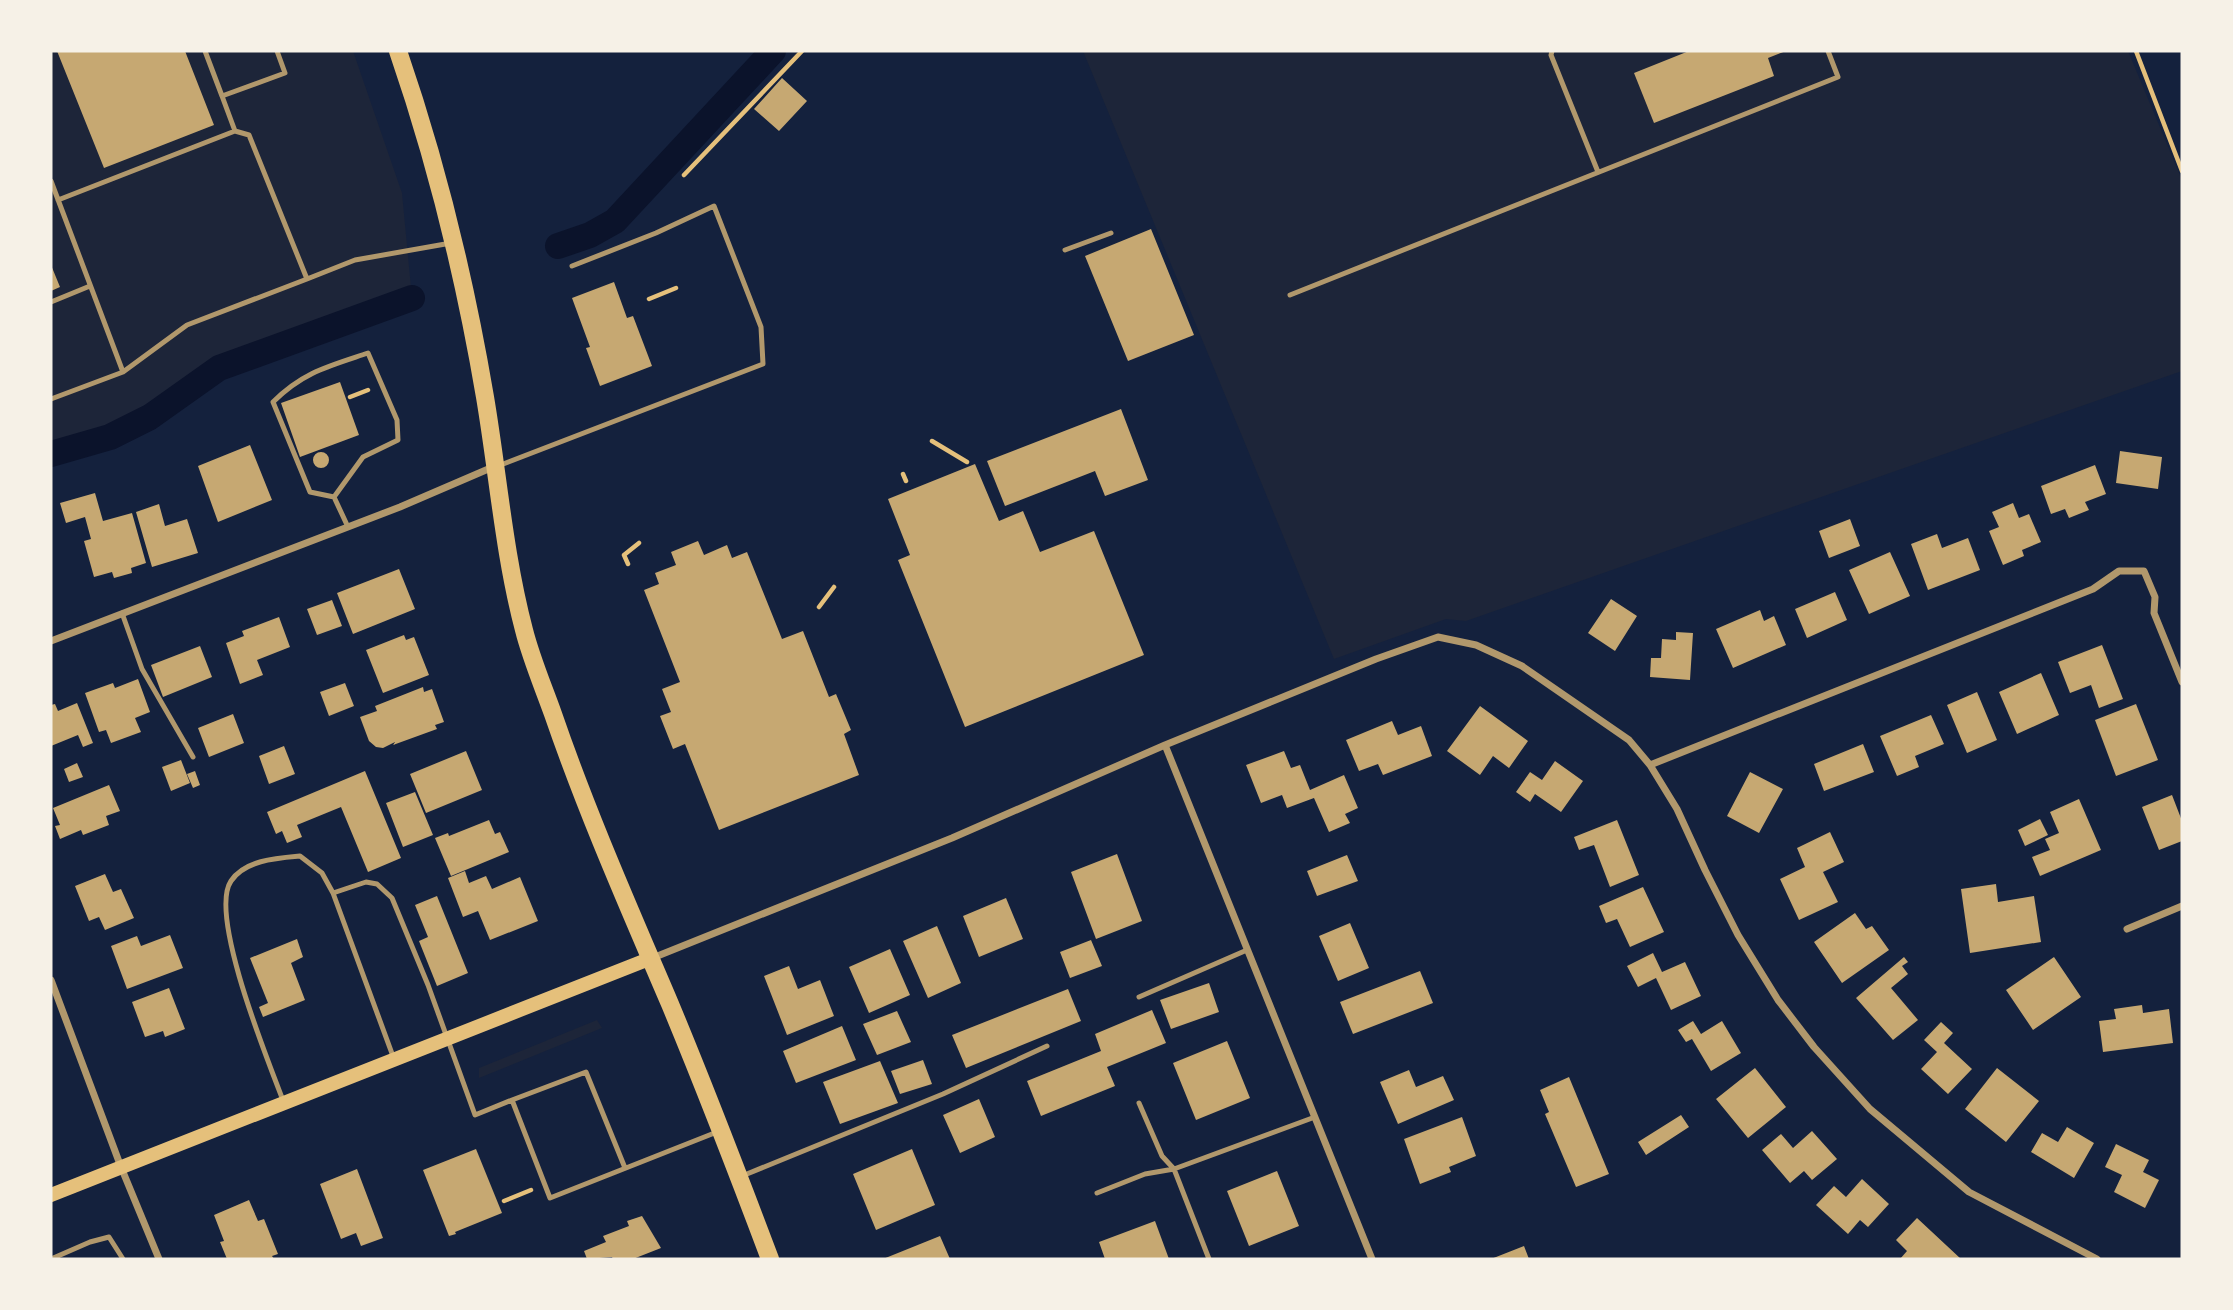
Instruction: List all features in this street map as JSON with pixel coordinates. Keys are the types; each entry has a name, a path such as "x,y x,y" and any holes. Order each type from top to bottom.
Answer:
{"main road":[{"path":"398,51 421,119 454,243 485,397 524,630 574,772 770,1259"},
{"path":"51,1195 649,959"}],"street":[{"path":"51,641 348,527 495,467"},
{"path":"1650,765 2093,589 2119,571 2144,571 2155,597 2154,612 2182,682"},
{"path":"649,959 917,853 1165,745 1438,636 1476,645 1522,666 1629,740 1650,765 1677,809 1704,870 1738,935 1778,1000 1814,1047 1870,1109 1969,1192 2098,1259"},
{"path":"1165,745 1372,1259"},
{"path":"2127,929 2182,906"},
{"path":"51,980 121,1167 159,1259"}],"lane":[{"path":"205,51 235,131"},
{"path":"222,96 285,73 277,51"},
{"path":"1552,51 1551,55 1598,172"},
{"path":"1290,295 1838,77 1828,51"},
{"path":"58,200 235,131 249,135 307,279"},
{"path":"51,181 123,372"},
{"path":"495,467 763,364 761,327 714,206 656,233 572,266"},
{"path":"1065,250 1111,233"},
{"path":"51,399 123,372 187,326 355,260 454,243"},
{"path":"51,302 90,286"},
{"path":"368,353 397,420 398,440 363,457 334,497 310,492 272,402 291,384 311,372 368,353"},
{"path":"334,497 348,527"},
{"path":"122,613 142,669 193,757"},
{"path":"284,1103 238,970 225,911 227,888 233,877 256,864 300,856 321,873 333,893 394,1059"},
{"path":"333,893 366,883 377,884 392,898 428,985 475,1115 586,1072 625,1168"},
{"path":"1139,996 1247,950"},
{"path":"739,1177 943,1094 1047,1046"},
{"path":"512,1100 550,1198 720,1131"},
{"path":"1139,1103 1162,1156 1174,1169 1209,1259"},
{"path":"1097,1193 1145,1174 1174,1169 1314,1117"},
{"path":"51,1259 109,1237 123,1259"}],"path":[{"path":"684,175 802,51"},
{"path":"2136,51 2182,172"},
{"path":"649,299 676,288"},
{"path":"932,441 967,461"},
{"path":"903,474 906,481"},
{"path":"628,564 624,555 639,542"},
{"path":"818,607 834,587"},
{"path":"504,1201 545,1184"}],"shaded area":[{"path":"51,51 353,51 402,193 412,298 219,368 150,417 110,437 51,454"},
{"path":"1083,51 2128,51 2182,180 2182,371 1466,621 1446,619 1334,659"},
{"path":"597,1020 602,1028 479,1078 479,1068"}],"building":[{"path":"57,51 185,51 214,125 104,168"},
{"path":"1689,51 1786,51 1768,58 1774,76 1654,123 1634,73"},
{"path":"782,78 807,101 779,131 754,109"},
{"path":"1151,229 1194,335 1128,361 1085,256"},
{"path":"51,265 60,287 51,291"},
{"path":"614,282 627,318 633,316 652,366 600,386 586,348 590,347 572,298"},
{"path":"340,382 359,435 300,457 281,403"},
{"path":"1121,409 1148,480 1105,496 1095,471 1005,506 987,461"},
{"path":"250,445 272,500 218,522 198,466"},
{"path":"2120,451 2162,457 2158,489 2116,483"},
{"path":"318,452 324,452 329,460 327,466 318,468 313,463 313,457"},
{"path":"975,464 999,521 1023,511 1040,552 1094,531 1144,655 965,727 898,560 910,555 888,499"},
{"path":"2095,465 2106,494 2085,502 2089,510 2069,518 2065,509 2051,514 2041,486"},
{"path":"95,493 103,521 132,513 146,563 131,568 132,573 114,578 112,572 94,577 84,541 91,539 85,517 66,523 60,503"},
{"path":"2013,503 2019,518 2029,514 2041,542 2022,550 2024,556 2003,565 1989,531 1999,527 1992,512"},
{"path":"159,504 165,526 187,519 198,553 152,567 136,512"},
{"path":"1850,519 1860,546 1829,558 1819,531"},
{"path":"1937,534 1942,548 1968,538 1980,570 1928,590 1911,544"},
{"path":"698,541 704,555 727,545 732,558 747,552 782,639 803,631 829,697 836,694 851,730 844,734 859,775 719,830 685,744 673,749 660,716 671,712 662,689 680,682 644,590 659,584 655,573 676,565 671,552"},
{"path":"1890,552 1910,596 1869,614 1849,570"},
{"path":"399,569 415,609 353,634 337,593"},
{"path":"1835,592 1847,620 1807,638 1795,609"},
{"path":"1611,599 1637,616 1615,651 1588,633"},
{"path":"332,600 342,626 317,635 307,609"},
{"path":"1760,610 1764,621 1774,616 1786,645 1733,668 1716,629"},
{"path":"279,617 290,647 257,660 263,675 240,684 226,643 244,636 242,631"},
{"path":"1676,632 1693,633 1690,680 1650,677 1651,658 1661,658 1662,639 1676,640"},
{"path":"404,635 406,640 414,637 429,675 383,693 366,650"},
{"path":"2102,645 2123,699 2099,708 2091,685 2070,693 2058,662"},
{"path":"200,646 212,677 163,697 151,665"},
{"path":"2041,673 2059,715 2017,734 1999,692"},
{"path":"138,679 150,712 135,718 141,732 111,743 106,730 99,732 85,693 113,683 115,688"},
{"path":"345,683 354,706 329,716 320,692"},
{"path":"423,687 424,692 432,689 444,722 435,725 437,729 383,748 376,747 369,741 360,717 377,711 375,706"},
{"path":"1977,692 1997,740 1967,753 1947,705"},
{"path":"77,703 93,743 83,747 78,735 51,746 51,705 55,704 58,711"},
{"path":"2136,704 2158,760 2116,776 2095,720"},
{"path":"1480,706 1528,741 1509,768 1493,756 1480,775 1447,751"},
{"path":"233,714 244,743 209,757 198,728"},
{"path":"1931,715 1944,744 1915,756 1919,767 1897,776 1880,736"},
{"path":"1392,721 1398,735 1421,726 1432,756 1383,775 1378,764 1359,771 1346,740"},
{"path":"1863,744 1874,772 1824,791 1814,764"},
{"path":"284,746 295,774 269,784 259,756"},
{"path":"466,751 482,790 426,813 410,774"},
{"path":"1284,751 1291,768 1300,765 1310,790 1344,775 1358,808 1345,814 1350,823 1329,832 1314,798 1287,808 1282,795 1261,803 1246,765"},
{"path":"181,760 190,783 171,791 162,767"},
{"path":"1555,761 1583,781 1561,812 1535,794 1530,802 1516,792 1530,772 1542,780"},
{"path":"77,763 83,777 69,782 64,769"},
{"path":"195,771 200,785 193,788 187,774"},
{"path":"365,771 401,858 368,872 341,807 297,825 302,837 287,843 282,831 276,834 267,812"},
{"path":"1750,772 1783,789 1759,833 1727,816"},
{"path":"109,785 120,811 106,816 109,825 83,835 81,830 60,839 55,826 60,825 53,808"},
{"path":"415,792 433,835 403,847 386,803"},
{"path":"2172,795 2182,821 2182,841 2159,850 2142,807"},
{"path":"2079,799 2101,850 2040,876 2032,857 2050,850 2045,839 2059,833 2050,812"},
{"path":"2040,819 2048,835 2025,846 2018,830"},
{"path":"489,820 495,834 500,832 509,852 451,876 435,838 448,833 449,836"},
{"path":"1617,820 1639,875 1610,887 1594,845 1579,850 1574,837"},
{"path":"1830,832 1844,862 1823,872 1838,902 1799,920 1780,879 1805,867 1797,848"},
{"path":"1117,854 1142,921 1096,939 1071,872"},
{"path":"1347,855 1358,881 1317,896 1307,871"},
{"path":"465,871 469,883 486,876 492,889 520,877 538,921 490,940 478,911 463,917 448,878"},
{"path":"105,874 113,892 121,889 134,918 105,930 99,917 89,921 75,886"},
{"path":"1996,884 1998,902 2034,896 2041,942 1970,953 1961,889"},
{"path":"1643,887 1664,932 1630,947 1617,919 1606,923 1599,906"},
{"path":"437,896 468,973 437,986 419,941 428,937 415,905"},
{"path":"1006,898 1023,939 979,957 963,916"},
{"path":"1855,913 1866,929 1872,926 1889,950 1842,983 1814,942"},
{"path":"1350,923 1369,968 1338,981 1319,936"},
{"path":"937,926 961,983 928,998 903,941"},
{"path":"170,935 183,968 127,989 111,946 137,936 141,946"},
{"path":"297,939 303,957 291,963 305,1000 263,1017 259,1007 268,1003 250,958"},
{"path":"1091,940 1102,966 1070,978 1060,952"},
{"path":"890,949 910,995 869,1013 849,967"},
{"path":"1653,953 1662,972 1685,962 1701,996 1671,1010 1656,978 1638,987 1627,966"},
{"path":"1904,957 1908,962 1902,966 1908,974 1891,988 1918,1020 1893,1040 1856,998"},
{"path":"2054,957 2081,997 2033,1030 2006,990"},
{"path":"789,966 798,989 820,980 834,1016 787,1035 764,976"},
{"path":"1420,971 1433,1003 1353,1034 1340,1002"},
{"path":"1209,983 1219,1012 1171,1029 1160,1000"},
{"path":"169,988 185,1029 165,1037 163,1031 145,1037 132,1002"},
{"path":"1068,989 1081,1021 966,1068 952,1035"},
{"path":"2142,1005 2143,1013 2169,1009 2173,1043 2103,1052 2099,1021 2116,1019 2114,1009"},
{"path":"1152,1010 1166,1043 1107,1067 1115,1086 1041,1116 1027,1081 1101,1051 1095,1034"},
{"path":"897,1011 911,1042 877,1055 863,1024"},
{"path":"1693,1021 1701,1034 1722,1021 1741,1053 1711,1071 1692,1039 1686,1042 1678,1030"},
{"path":"1941,1022 1953,1033 1944,1043 1972,1069 1948,1094 1921,1069 1937,1052 1924,1040"},
{"path":"842,1026 856,1060 796,1083 783,1051"},
{"path":"1227,1041 1250,1098 1196,1120 1173,1063"},
{"path":"923,1060 932,1084 900,1094 891,1071"},
{"path":"880,1061 898,1103 840,1124 823,1082"},
{"path":"1755,1068 1786,1107 1748,1138 1716,1099"},
{"path":"1997,1068 2039,1101 2006,1142 1965,1109"},
{"path":"1409,1070 1416,1087 1443,1076 1454,1100 1398,1124 1380,1082"},
{"path":"1569,1077 1609,1174 1576,1187 1545,1114 1549,1112 1540,1090"},
{"path":"979,1099 995,1137 960,1153 943,1115"},
{"path":"1681,1115 1689,1127 1646,1155 1638,1142"},
{"path":"1462,1117 1476,1156 1449,1167 1451,1172 1420,1184 1404,1139"},
{"path":"2067,1127 2094,1143 2074,1178 2031,1152 2042,1133 2058,1142"},
{"path":"1812,1131 1837,1159 1812,1180 1804,1171 1790,1183 1762,1150 1781,1134 1793,1148"},
{"path":"2116,1144 2149,1160 2143,1172 2159,1180 2145,1208 2114,1192 2122,1175 2105,1167"},
{"path":"476,1149 502,1213 449,1236 423,1170"},
{"path":"912,1149 935,1205 876,1230 853,1174"},
{"path":"357,1169 383,1238 361,1246 356,1233 341,1239 320,1184"},
{"path":"1277,1171 1299,1226 1249,1246 1227,1191"},
{"path":"1862,1179 1889,1204 1868,1227 1860,1220 1848,1234 1816,1205 1834,1186 1846,1197"},
{"path":"249,1200 258,1221 264,1219 278,1254 272,1256 274,1259 227,1259 220,1242 224,1241 214,1215"},
{"path":"642,1216 661,1248 633,1259 587,1259 584,1251 606,1242 603,1236 629,1226 627,1221"},
{"path":"1917,1218 1961,1259 1900,1259 1907,1251 1896,1240"},
{"path":"1155,1221 1169,1259 1105,1259 1099,1242"},
{"path":"940,1236 950,1259 883,1259"},
{"path":"1524,1246 1529,1259 1491,1259"}],"waterway":[{"path":"558,246 590,235 615,221 773,51"},
{"path":"51,454 110,437 150,417 219,368 412,298"}]}
